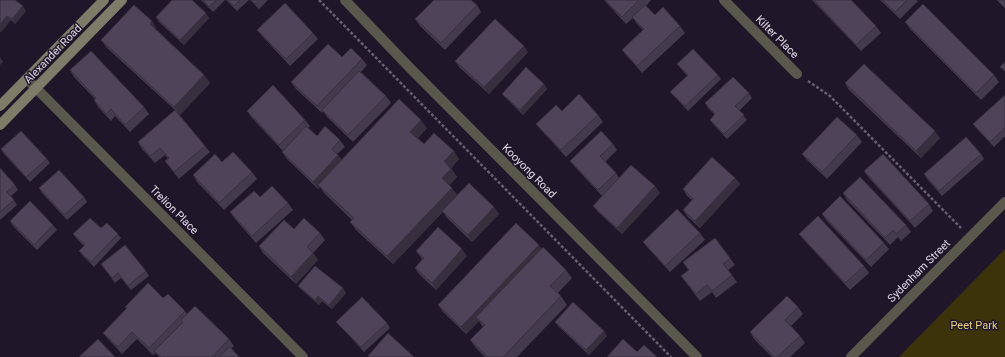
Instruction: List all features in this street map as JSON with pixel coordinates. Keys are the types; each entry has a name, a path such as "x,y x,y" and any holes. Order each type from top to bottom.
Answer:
{"main road":[{"name":"Alexander Road","path":"0,106 104,0"},
{"name":"Alexander Road","path":"0,125 122,0"}],"street":[{"name":"Kooyong Road","path":"345,0 410,68 697,357"},
{"name":"Kilter Place","path":"724,0 797,74"},
{"name":"Trelion Place","path":"27,80 37,88 303,357"},
{"name":"Sydenham Street","path":"851,357 1005,202"}],"path":[{"path":"320,0 671,357"},
{"path":"797,74 830,96 970,237"}],"green space":[{"name":"Peet Park","path":"1005,249 1005,357 899,357"}],"building":[{"path":"0,0 15,0 23,6 12,19 7,16 0,25"},
{"path":"172,0 192,0 206,13 180,40 156,17"},
{"path":"203,0 217,0 209,7"},
{"path":"227,0 240,0 234,6"},
{"path":"251,0 260,0 255,4"},
{"path":"434,0 471,0 477,5 441,43 415,19"},
{"path":"605,0 639,0 622,17"},
{"path":"814,0 851,0 876,26 856,45"},
{"path":"882,0 907,0 895,12"},
{"path":"997,0 1005,0 1005,8"},
{"path":"285,3 313,33 286,59 257,30"},
{"path":"923,4 994,75 976,93 905,22"},
{"path":"134,5 152,21 150,24 204,75 174,107 101,40"},
{"path":"645,5 655,15 663,7 680,26 637,66 622,50 644,29 632,17"},
{"path":"495,19 524,46 484,87 455,61"},
{"path":"328,44 342,57 351,48 362,59 317,106 291,82"},
{"path":"693,49 718,75 685,106 670,92 688,75 677,64"},
{"path":"91,51 144,107 125,125 111,109 106,114 94,100 96,98 70,70"},
{"path":"1005,62 1005,71 1000,67"},
{"path":"864,64 935,131 916,151 845,83"},
{"path":"526,67 544,84 520,110 502,94"},
{"path":"359,71 386,96 348,135 322,110"},
{"path":"733,77 749,93 735,106 744,115 724,134 710,120 715,114 705,103"},
{"path":"273,85 305,120 279,145 247,111"},
{"path":"579,94 598,115 561,150 536,124 556,105 562,111"},
{"path":"1005,95 1005,128 990,142 973,124"},
{"path":"399,99 421,120 410,132 424,144 434,133 454,151 444,161 451,169 442,178 452,188 387,256 350,222 354,218 318,185"},
{"path":"175,110 205,146 174,172 165,161 169,158 160,148 150,156 138,142"},
{"path":"837,117 857,135 822,172 802,154"},
{"path":"306,126 317,136 325,126 340,140 332,149 338,155 313,182 282,152"},
{"path":"21,131 47,159 26,177 1,149"},
{"path":"601,131 613,144 600,156 616,173 598,190 570,161"},
{"path":"966,137 981,154 939,191 924,174"},
{"path":"233,152 252,172 219,203 193,175 215,154 222,162"},
{"path":"883,154 929,204 910,221 864,171"},
{"path":"712,157 735,178 695,221 683,210 693,199 683,189"},
{"path":"631,165 655,186 617,228 593,206"},
{"path":"0,168 15,185 7,192 14,200 0,212"},
{"path":"59,170 84,197 64,215 39,188"},
{"path":"860,177 906,225 896,234 893,230 885,238 843,193"},
{"path":"469,183 494,207 468,235 442,211"},
{"path":"272,186 288,203 252,236 230,212 254,191 260,197"},
{"path":"840,196 884,243 866,260 822,214"},
{"path":"30,201 53,225 34,245 10,221"},
{"path":"677,209 700,233 665,266 643,242"},
{"path":"818,216 864,266 845,283 799,234"},
{"path":"90,218 101,228 107,223 118,234 91,262 79,251 85,245 73,234"},
{"path":"304,218 320,233 307,247 313,253 291,277 259,246 284,220 294,229"},
{"path":"516,223 539,245 461,327 438,305"},
{"path":"438,227 462,249 432,283 415,268 424,258 416,251"},
{"path":"715,238 730,258 723,264 732,275 712,291 707,285 696,294 681,276 689,270 683,262"},
{"path":"125,245 146,271 128,286 118,273 112,278 101,264"},
{"path":"543,247 566,270 550,286 561,296 503,357 488,357 470,340 485,325 476,317"},
{"path":"315,266 343,288 329,305 318,296 315,300 298,286"},
{"path":"148,283 163,298 168,294 185,311 149,348 132,332 118,347 103,333"},
{"path":"787,296 798,307 785,320 800,336 777,357 774,357 750,332"},
{"path":"362,297 387,323 361,347 336,322"},
{"path":"573,302 604,331 586,350 555,322"},
{"path":"195,306 229,339 212,357 161,357 154,351 183,322 181,320"},
{"path":"388,333 414,357 368,356"},
{"path":"98,339 115,357 79,357"},
{"path":"623,339 637,352 644,345 657,357 607,357"},
{"path":"230,347 239,357 219,357"}]}
